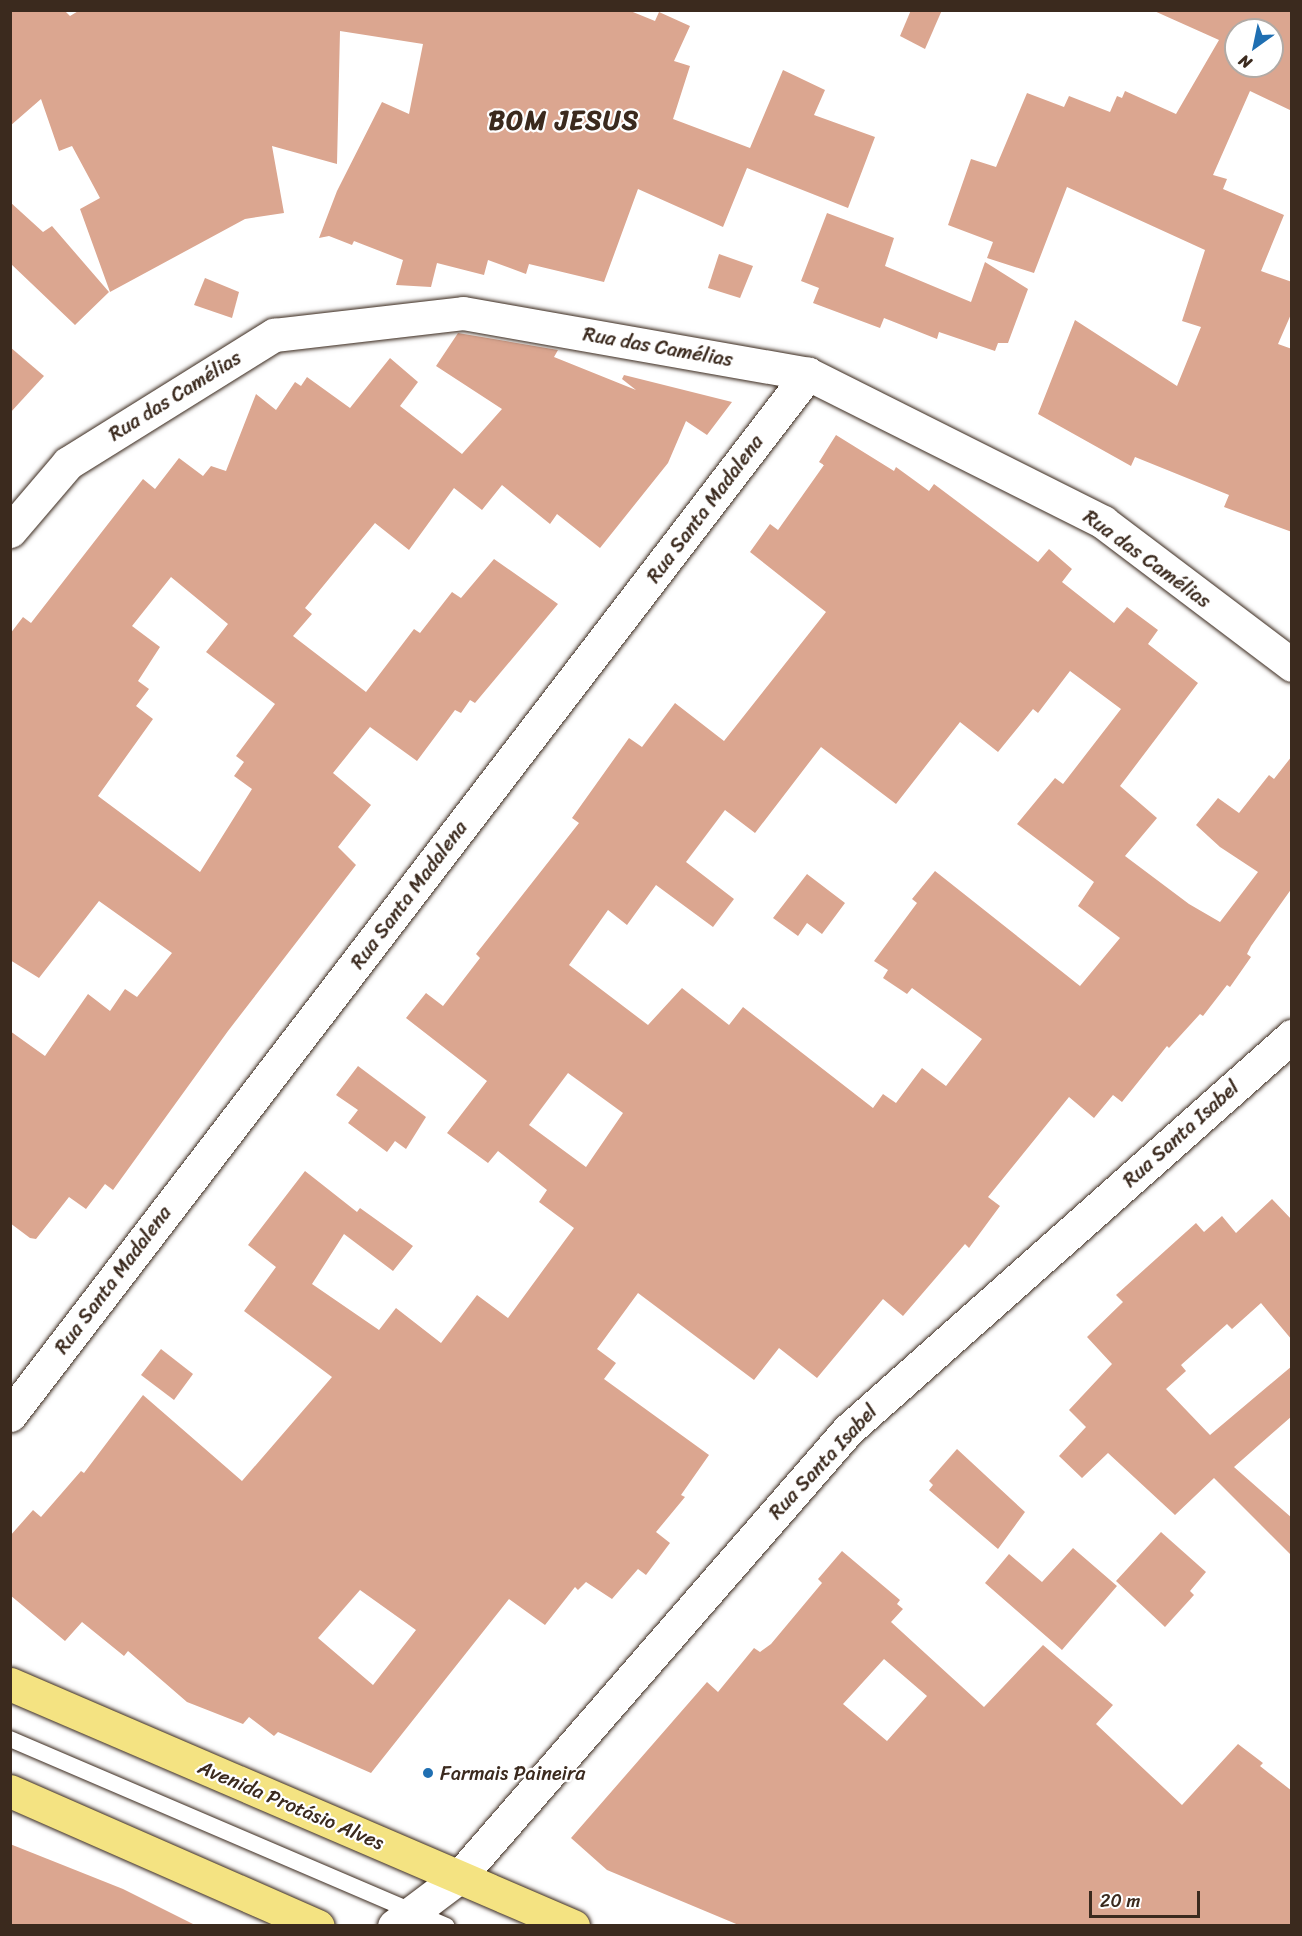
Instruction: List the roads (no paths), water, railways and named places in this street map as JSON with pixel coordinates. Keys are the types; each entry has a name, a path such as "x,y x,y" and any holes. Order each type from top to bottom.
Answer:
{"main road":[{"name":"Avenida Protásio Alves","path":"10,1684 573,1926"},
{"path":"10,1791 318,1926"}],"street":[{"name":"Rua das Camélias","path":"10,531 68,463 274,335 463,313 808,374 1103,522 1292,665"},
{"name":"Rua Santa Madalena","path":"10,1415 808,374"},
{"name":"Rua Santa Isabel","path":"404,1919 459,1877 848,1430 1292,1036"}],"lane":[{"path":"10,1738 404,1919 447,1926"}],"place":[{"name":"Farmais Paineira","path":"428,1773"}],"district":[{"name":"BOM JESUS","path":"564,121"}]}
